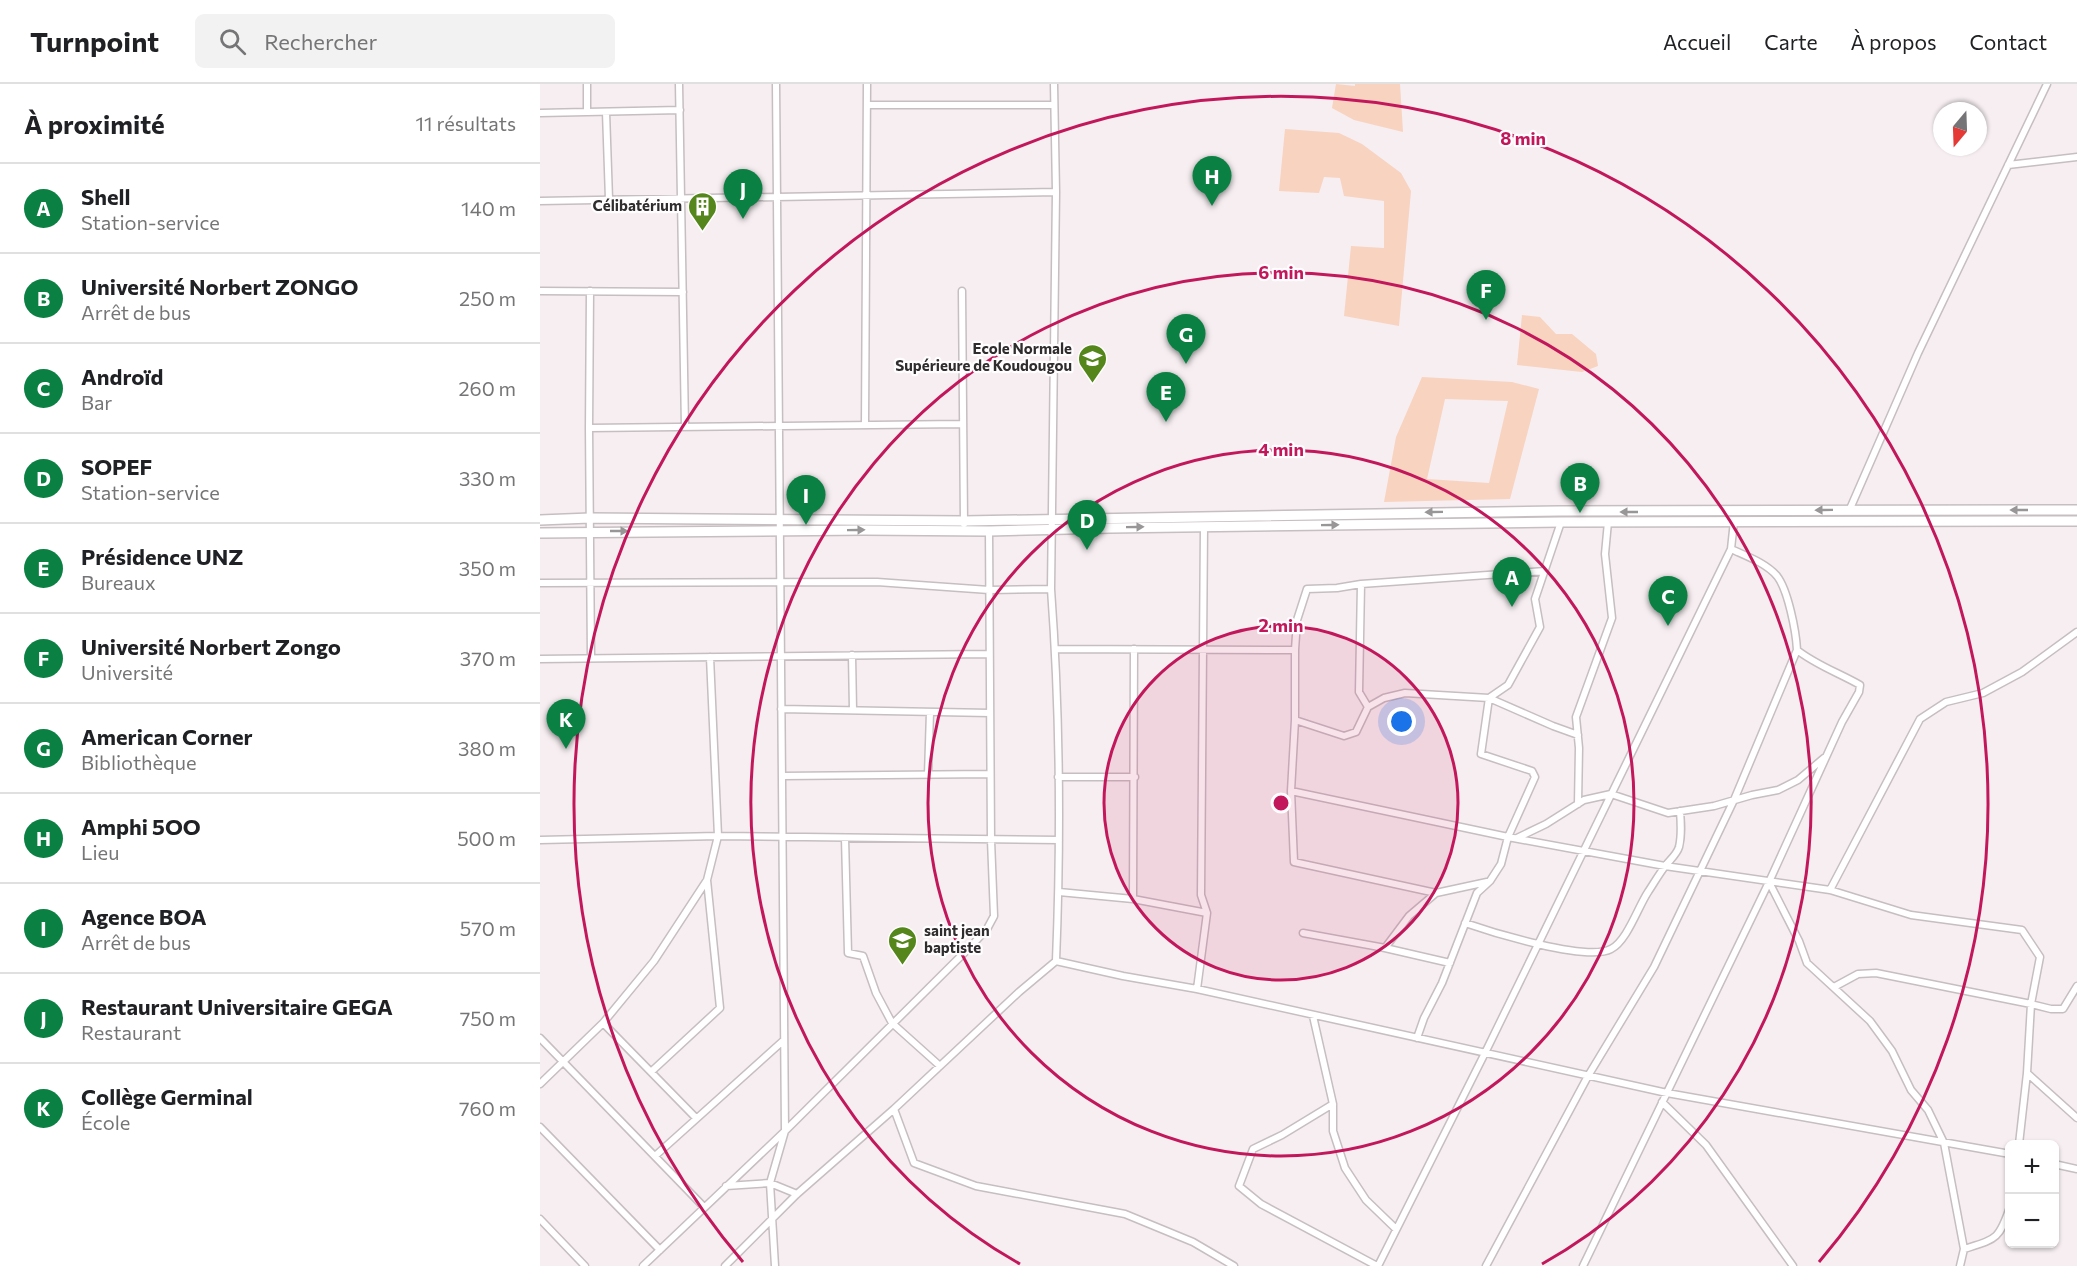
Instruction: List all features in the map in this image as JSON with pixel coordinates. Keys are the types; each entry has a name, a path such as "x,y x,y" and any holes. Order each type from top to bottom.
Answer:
{"main road":[{"path":"540,520 590,518 964,521 1560,511 2077,510"},
{"path":"540,532 1052,531 1204,526 1561,522 2077,521"}],"street":[{"path":"587,84 587,112"},
{"path":"679,84 685,427"},
{"path":"775,1266 770,1183 785,1131 776,84"},
{"path":"865,425 867,84"},
{"path":"725,1266 797,1194 1056,961 1059,840 1055,649 1051,589 1056,192 1054,84"},
{"path":"1846,520 1918,353 2047,84"},
{"path":"867,105 1054,105"},
{"path":"540,113 680,110"},
{"path":"606,112 609,199"},
{"path":"2008,165 2077,157"},
{"path":"540,201 1056,192"},
{"path":"540,291 683,292"},
{"path":"590,291 591,658"},
{"path":"962,291 964,531"},
{"path":"589,428 962,424"},
{"path":"1333,1104 1282,1135 1253,1149 1239,1186 1261,1204 1378,1266 1485,1053 1731,549 1734,521"},
{"path":"1417,1038 1424,1017 1442,983 1477,893 1490,881 1501,864 1508,837 1535,777 1532,771 1481,754 1489,698 1508,685 1540,627 1535,599 1561,522"},
{"path":"1578,804 1580,748 1576,717 1612,618 1605,554 1608,522"},
{"path":"1197,989 1207,913 1201,894 1204,526"},
{"path":"643,1266 785,1131 973,944 987,929 994,916 990,774 989,531"},
{"path":"1486,1266 1588,1076 1653,967 1734,800 1797,650 1796,634 1788,602 1777,576 1757,561 1731,549"},
{"path":"1490,881 1436,893 1294,862 1291,791 1295,720 1294,650 1297,620 1307,589 1545,571"},
{"path":"540,583 877,582 989,590 1051,589"},
{"path":"1361,584 1359,692 1368,707"},
{"path":"1830,890 1920,719 1946,702 1983,693 2022,672 2077,632"},
{"path":"1055,649 1294,650"},
{"path":"1133,899 1134,649"},
{"path":"1583,1266 1769,882 1842,722 1859,692 1860,685 1814,663 1797,650"},
{"path":"540,659 989,654"},
{"path":"852,655 853,710"},
{"path":"652,1071 720,1008 708,880 718,836 710,657"},
{"path":"1295,720 1344,736 1356,732 1368,707 1384,698 1405,693 1489,698 1578,735"},
{"path":"781,709 990,713"},
{"path":"928,775 930,712"},
{"path":"1516,839 1546,824 1584,800 1611,794 1668,813 1714,806 1778,790 1798,780 1826,756"},
{"path":"782,776 990,774"},
{"path":"1058,777 1135,777"},
{"path":"1291,791 1516,839 1665,866 1830,890 1911,915 2022,930 2040,957 2031,1004 2027,1073 2019,1140"},
{"path":"1465,923 1537,944 1582,952 1610,950 1622,939 1643,900 1678,850 1681,834 1680,811"},
{"path":"540,840 718,836 1059,840"},
{"path":"845,838 848,953 862,956 876,993 892,1023 940,1066"},
{"path":"540,1084 603,1023 654,961 708,880"},
{"path":"1769,882 1799,941 1807,963 1870,1021 1892,1051 1911,1090 1928,1110 1944,1143 1964,1249 1960,1266"},
{"path":"1059,892 1133,899 1207,913"},
{"path":"1385,948 1409,916 1436,893"},
{"path":"1303,933 1450,963"},
{"path":"1056,961 1146,981 1197,989 1667,1093 2005,1153"},
{"path":"1834,987 1858,974 1876,973 2051,1009 2063,1009 2077,986"},
{"path":"1313,1016 1333,1104 1333,1131 1345,1168 1366,1200 1396,1229"},
{"path":"603,1023 696,1118"},
{"path":"540,1038 704,1207"},
{"path":"655,1156 784,1040"},
{"path":"2027,1073 2077,1118"},
{"path":"1662,1102 1706,1144 1793,1266"},
{"path":"894,1108 914,1163 976,1186 1125,1214 1193,1242 1234,1266"},
{"path":"540,1127 660,1250"},
{"path":"2059,1165 2077,1169"},
{"path":"726,1186 770,1183 797,1194"},
{"path":"540,1219 585,1266"},
{"path":"1964,1249 1992,1240 2002,1230 2005,1221"}],"shaded area":[{"path":"1336,84 1355,86 1355,84 1400,84 1403,132 1354,120 1332,108"},
{"path":"1285,129 1339,133 1362,144 1401,173 1411,191 1399,326 1344,316 1351,246 1384,248 1384,201 1344,196 1340,178 1324,177 1319,193 1279,191"},
{"path":"1522,315 1540,317 1556,334 1572,334 1596,354 1598,366 1582,372 1517,365"},
{"path":"1422,377 1512,382 1539,389 1510,499 1384,502 1396,437","holes":["1445,399 1508,401 1489,483 1427,479"]}],"place":[{"name":"Amphi 5OO","path":"1212,206"},
{"name":"Restaurant Universitaire GEGA","path":"743,219"},
{"name":"Célibatérium","path":"703,232"},
{"name":"Université Norbert Zongo","path":"1486,320"},
{"name":"American Corner","path":"1186,364"},
{"name":"Ecole Normale Supérieure de Koudougou","path":"1093,384"},
{"name":"Présidence UNZ","path":"1166,422"},
{"name":"Université Norbert ZONGO","path":"1580,513"},
{"name":"Agence BOA","path":"806,525"},
{"name":"SOPEF","path":"1087,550"},
{"name":"Shell","path":"1512,607"},
{"name":"Androïd","path":"1668,626"},
{"name":"Collège Germinal","path":"566,749"},
{"name":"saint jean baptiste","path":"903,966"}]}
